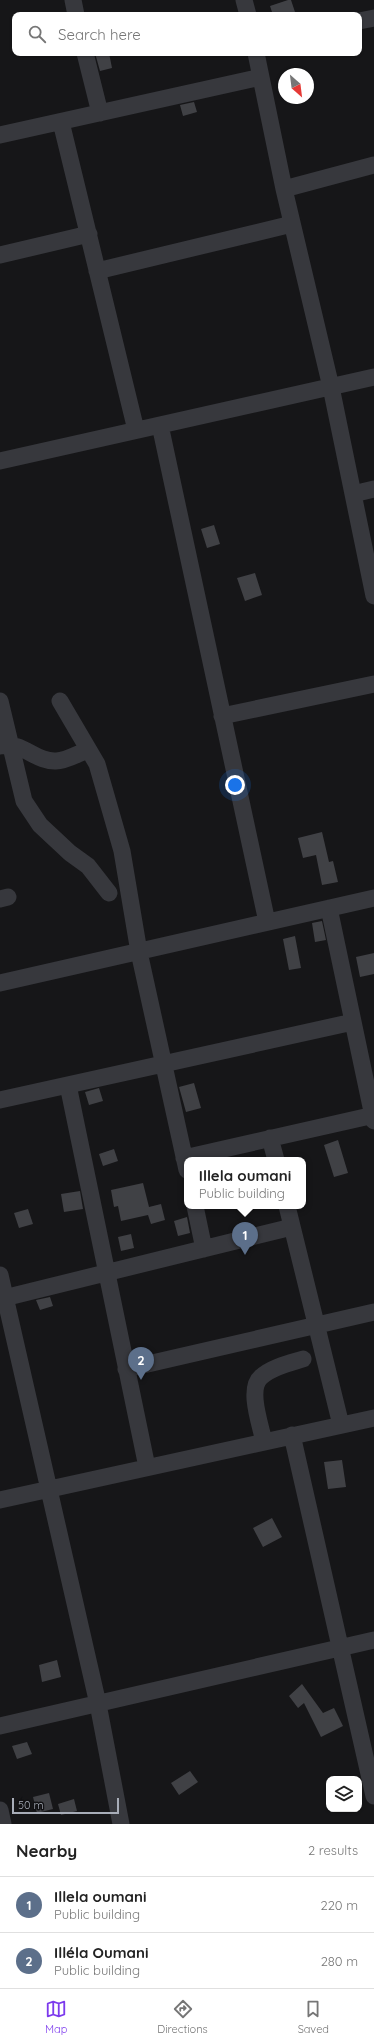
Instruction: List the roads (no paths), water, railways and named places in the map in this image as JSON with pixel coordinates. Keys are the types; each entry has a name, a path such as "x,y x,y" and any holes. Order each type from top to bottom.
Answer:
{"street":[{"path":"73,0 75,12"},
{"path":"244,0 247,12"},
{"path":"362,20 374,18"},
{"path":"87,56 100,113"},
{"path":"257,56 292,224 331,387 374,596"},
{"path":"0,135 261,77"},
{"path":"61,122 136,430"},
{"path":"284,188 374,165"},
{"path":"97,271 292,224"},
{"path":"0,256 88,234"},
{"path":"0,461 374,377"},
{"path":"160,425 267,922"},
{"path":"353,494 374,489"},
{"path":"222,716 374,684"},
{"path":"0,701 5,745 24,801 40,825 70,853 88,866 109,893"},
{"path":"60,701 97,764 122,851 139,952 184,1157"},
{"path":"5,745 31,752 43,760 57,761 88,750"},
{"path":"0,984 374,898"},
{"path":"209,1157 270,1138 374,1117 329,908"},
{"path":"0,1100 353,1022"},
{"path":"68,1085 147,1467"},
{"path":"270,1138 275,1157"},
{"path":"196,1209 204,1249"},
{"path":"288,1209 340,1425"},
{"path":"3,1298 292,1227"},
{"path":"0,1275 3,1298 98,1704 120,1824"},
{"path":"126,1369 374,1312"},
{"path":"264,1442 254,1392 256,1384 260,1377 271,1370 303,1359"},
{"path":"0,1500 48,1488 374,1418"},
{"path":"292,1436 374,1796"},
{"path":"0,1726 374,1640"},
{"path":"0,1810 3,1824"}],"place":[{"name":"Illela oumani","path":"245,1255"},
{"name":"Illéla Oumani","path":"141,1380"}]}
